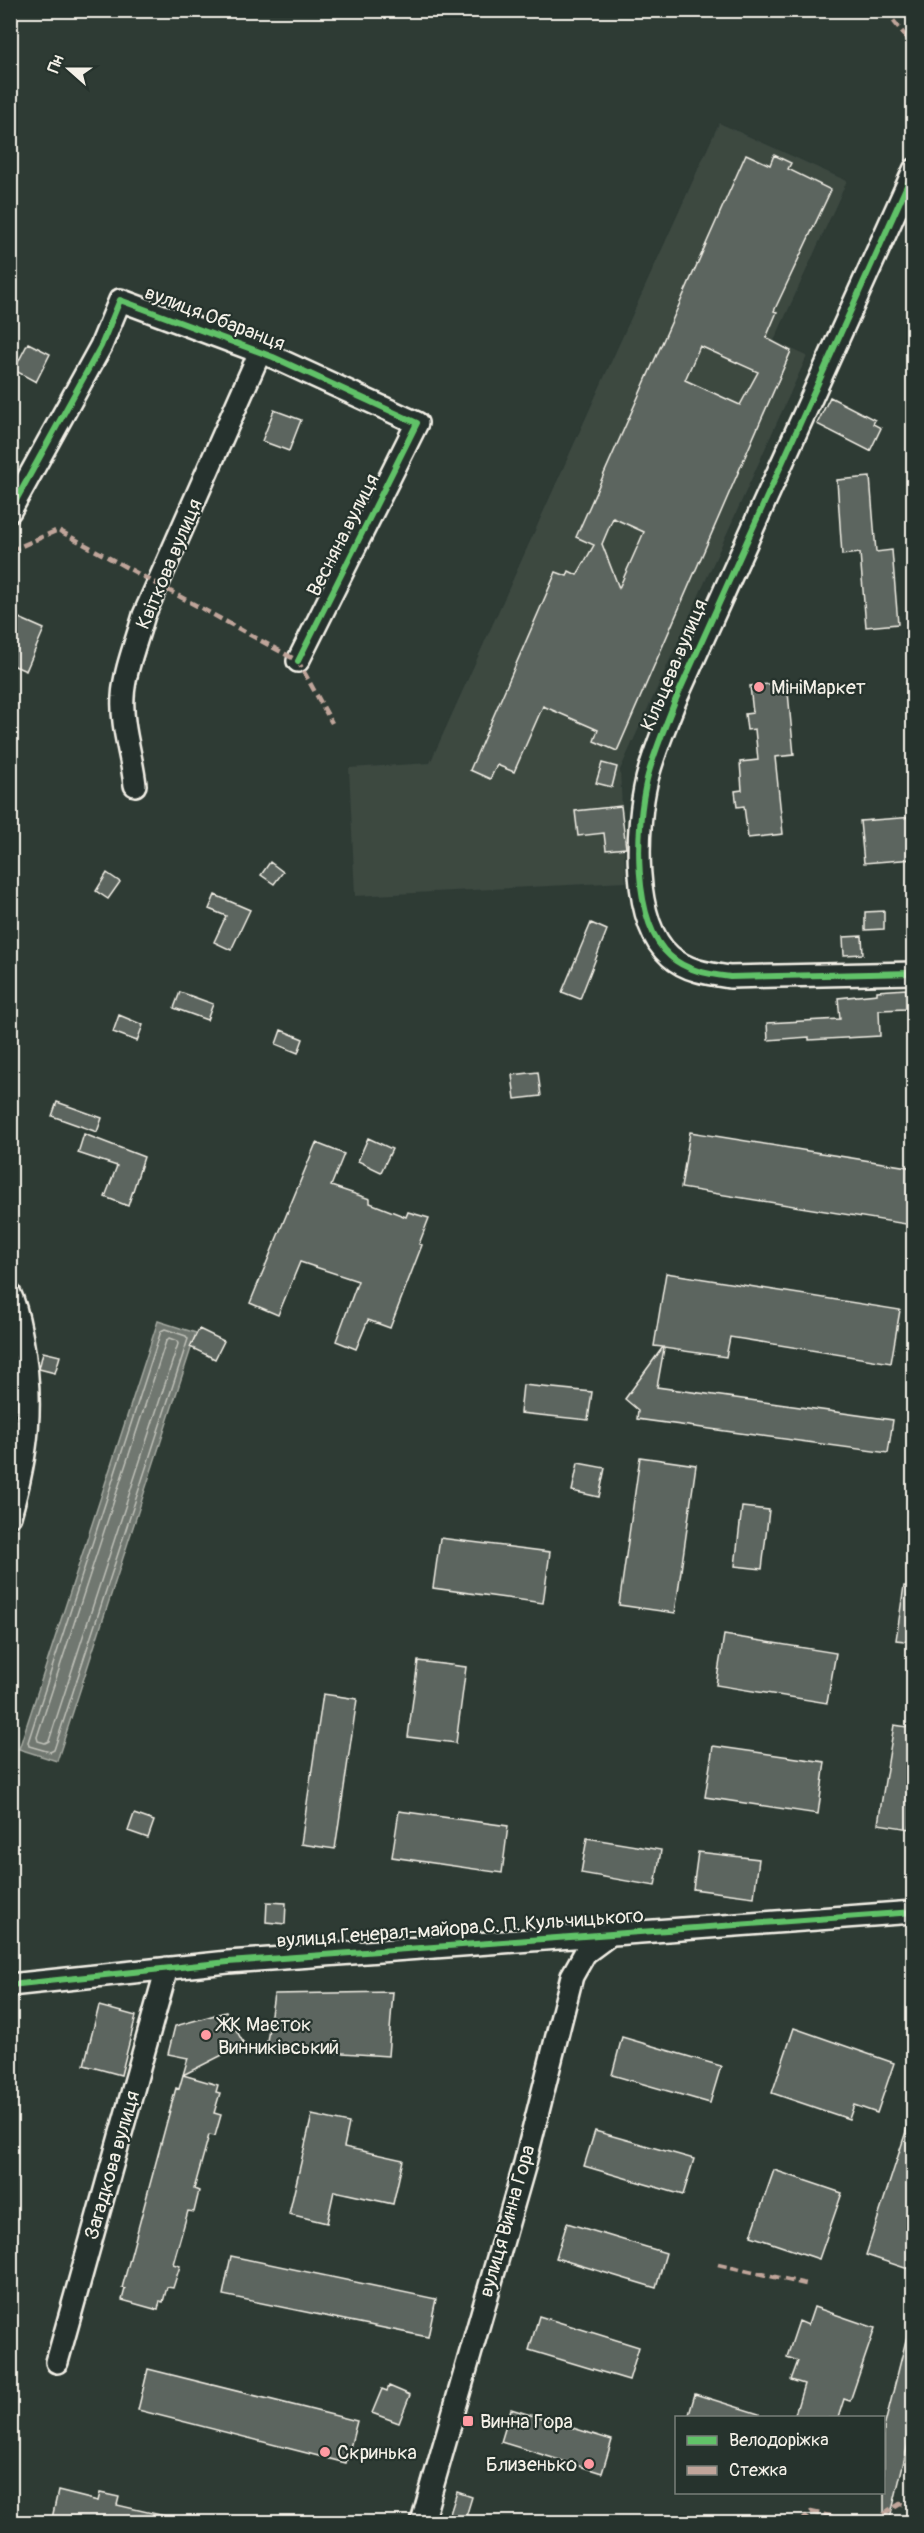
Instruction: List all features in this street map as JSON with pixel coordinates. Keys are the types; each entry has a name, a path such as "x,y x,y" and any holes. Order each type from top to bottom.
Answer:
{"street":[{"name":"Кільцева вулиця","path":"914,170 675,701 648,777 640,821 640,843 644,895 651,928 665,951 686,967 706,974 730,976 914,973"},
{"name":"вулиця Обаранця","path":"10,511 101,346 120,300 260,352 417,423"},
{"name":"Квіткова вулиця","path":"135,785 125,731 122,696 133,653 144,615 260,352"},
{"name":"Весняна вулиця","path":"298,661 417,423"},
{"path":"10,1294 15,1305 27,1366 30,1418 23,1469 10,1516"},
{"name":"вулиця Генерал-майора С. П. Кульчицького","path":"10,1985 167,1968 914,1912"},
{"name":"вулиця Винна Гора","path":"422,2523 524,2167 572,1976 585,1953 613,1933"},
{"name":"Загадкова вулиця","path":"57,2362 167,1968"}],"shaded area":[{"path":"719,123 847,181 774,341 807,356 620,770 626,882 355,896 349,768 430,763"}],"water":[{"path":"158,1321 196,1333 57,1761 19,1749"}],"building":[{"path":"746,154 770,165 774,155 791,163 788,169 831,190 774,311 777,312 766,338 791,351 617,751 594,741 598,730 543,706 514,772 497,765 490,779 470,770 556,572 567,576 569,571 577,575 594,545 576,537","holes":["700,346 758,372 740,405 685,380","613,518 644,532 619,588 602,544"]},
{"path":"28,343 50,354 36,382 14,370"},
{"path":"830,397 875,420 873,424 881,428 870,451 817,424"},
{"path":"274,410 301,420 289,451 262,441"},
{"path":"870,477 876,552 892,550 898,624 866,627 860,553 842,555 837,480"},
{"path":"10,614 44,629 26,671 10,664"},
{"path":"787,682 794,755 775,757 783,834 748,838 744,806 737,807 735,791 742,790 740,762 758,760 755,729 747,730 745,714 753,713 750,686"},
{"path":"602,763 617,767 612,787 596,783"},
{"path":"621,806 626,848 606,850 604,833 578,836 575,811"},
{"path":"914,817 914,859 864,863 860,821"},
{"path":"270,862 283,872 274,884 261,875"},
{"path":"107,873 120,882 108,899 96,891"},
{"path":"215,895 250,910 231,950 214,942 226,916 209,909"},
{"path":"884,911 884,929 865,930 865,912"},
{"path":"591,923 607,930 580,999 562,992"},
{"path":"862,936 863,954 844,955 843,937"},
{"path":"906,989 907,1009 879,1010 880,1036 768,1040 767,1023 840,1019 838,998 877,994 877,991"},
{"path":"180,992 213,1004 207,1020 174,1008"},
{"path":"119,1015 143,1025 137,1041 113,1032"},
{"path":"281,1030 303,1039 298,1053 276,1044"},
{"path":"538,1072 541,1096 515,1099 512,1075"},
{"path":"57,1102 102,1118 97,1132 52,1116"},
{"path":"690,1132 914,1168 912,1225 681,1188"},
{"path":"84,1134 144,1157 128,1206 105,1197 117,1166 78,1153"},
{"path":"368,1138 392,1149 381,1172 358,1161"},
{"path":"316,1143 344,1154 331,1186 370,1199 370,1203 406,1217 408,1212 429,1218 419,1244 422,1245 390,1328 368,1320 356,1349 336,1341 358,1281 300,1262 278,1315 250,1303"},
{"path":"666,1273 900,1310 891,1363 730,1337 726,1357 664,1348 657,1387 893,1420 888,1453 637,1419 638,1410 625,1399 663,1347 654,1346"},
{"path":"199,1329 224,1341 215,1359 190,1347"},
{"path":"43,1352 60,1356 55,1373 39,1369"},
{"path":"523,1385 592,1392 588,1420 520,1413"},
{"path":"640,1457 696,1465 675,1613 619,1605"},
{"path":"578,1463 605,1468 599,1497 572,1491"},
{"path":"742,1507 769,1510 762,1569 735,1566"},
{"path":"440,1538 550,1552 543,1603 433,1588"},
{"path":"904,1586 914,1587 914,1642 896,1640"},
{"path":"724,1635 836,1653 827,1703 716,1685"},
{"path":"418,1661 466,1667 456,1743 408,1737"},
{"path":"323,1694 357,1699 335,1849 301,1844"},
{"path":"894,1725 914,1728 914,1803 910,1829 878,1824"},
{"path":"713,1746 825,1762 818,1814 705,1797"},
{"path":"399,1811 508,1826 502,1873 392,1857"},
{"path":"134,1814 154,1821 148,1838 128,1831"},
{"path":"587,1838 661,1850 655,1886 581,1873"},
{"path":"698,1852 759,1859 754,1897 693,1889"},
{"path":"267,1902 286,1903 285,1924 266,1922"},
{"path":"393,1992 388,2056 266,2048 274,1994"},
{"path":"99,2006 136,2016 121,2075 84,2065"},
{"name":"ЖК Маєток Винниківський","path":"226,2012 244,2044 183,2075 188,2058 168,2054 175,2026"},
{"path":"794,2028 894,2063 877,2113 854,2105 849,2119 772,2093"},
{"path":"622,2037 721,2066 710,2103 612,2075"},
{"path":"183,2075 218,2085 216,2092 220,2093 214,2113 221,2115 215,2136 209,2135 194,2189 199,2191 194,2212 188,2211 173,2264 180,2266 173,2288 167,2287 158,2310 122,2300 125,2289 122,2288 176,2088 179,2089"},
{"path":"312,2115 349,2123 344,2147 403,2160 393,2204 334,2191 327,2223 289,2214"},
{"path":"910,2119 914,2119 914,2271 866,2255"},
{"path":"595,2131 694,2159 683,2195 584,2166"},
{"path":"774,2170 842,2193 819,2259 751,2236"},
{"path":"567,2223 666,2253 656,2288 556,2258"},
{"path":"231,2256 436,2299 428,2337 223,2295"},
{"path":"814,2307 875,2328 850,2401 844,2399 839,2416 795,2416 804,2384 791,2380 798,2361 787,2357 799,2321 808,2325"},
{"path":"539,2316 639,2347 629,2380 529,2350"},
{"path":"908,2332 914,2332 914,2419 890,2519 884,2518 885,2424"},
{"path":"148,2369 357,2421 346,2463 138,2410"},
{"path":"389,2386 410,2395 399,2423 372,2413 382,2389 387,2391"},
{"path":"695,2394 759,2414 759,2416 689,2416"},
{"path":"511,2409 612,2440 602,2473 501,2442"},
{"path":"58,2491 98,2501 100,2493 119,2497 117,2505 165,2516 164,2523 51,2523"},
{"path":"457,2492 472,2497 464,2523 447,2523"}],"marked path":[{"path":"885,10 914,47"},
{"path":"10,551 58,530 298,661 332,723"},
{"path":"718,2264 806,2284"},
{"path":"872,2522 900,2504 914,2507"},
{"path":"801,2522 811,2512 858,2522"}],"cycle path":[{"path":"914,170 675,701 647,779 640,821 639,846 643,897 648,920 657,941 670,956 683,965 706,973 730,977 914,973"},
{"path":"10,511 101,346 120,300 273,357 417,423 298,661"},
{"path":"10,1985 228,1962 914,1912"}],"place":[{"name":"МініМаркет","path":"759,687"},
{"name":"ЖК Маєток Винниківський","path":"206,2035"},
{"name":"Винна Гора","path":"468,2421"},
{"name":"Скринька","path":"325,2452"},
{"name":"Близенько","path":"589,2464"}]}
